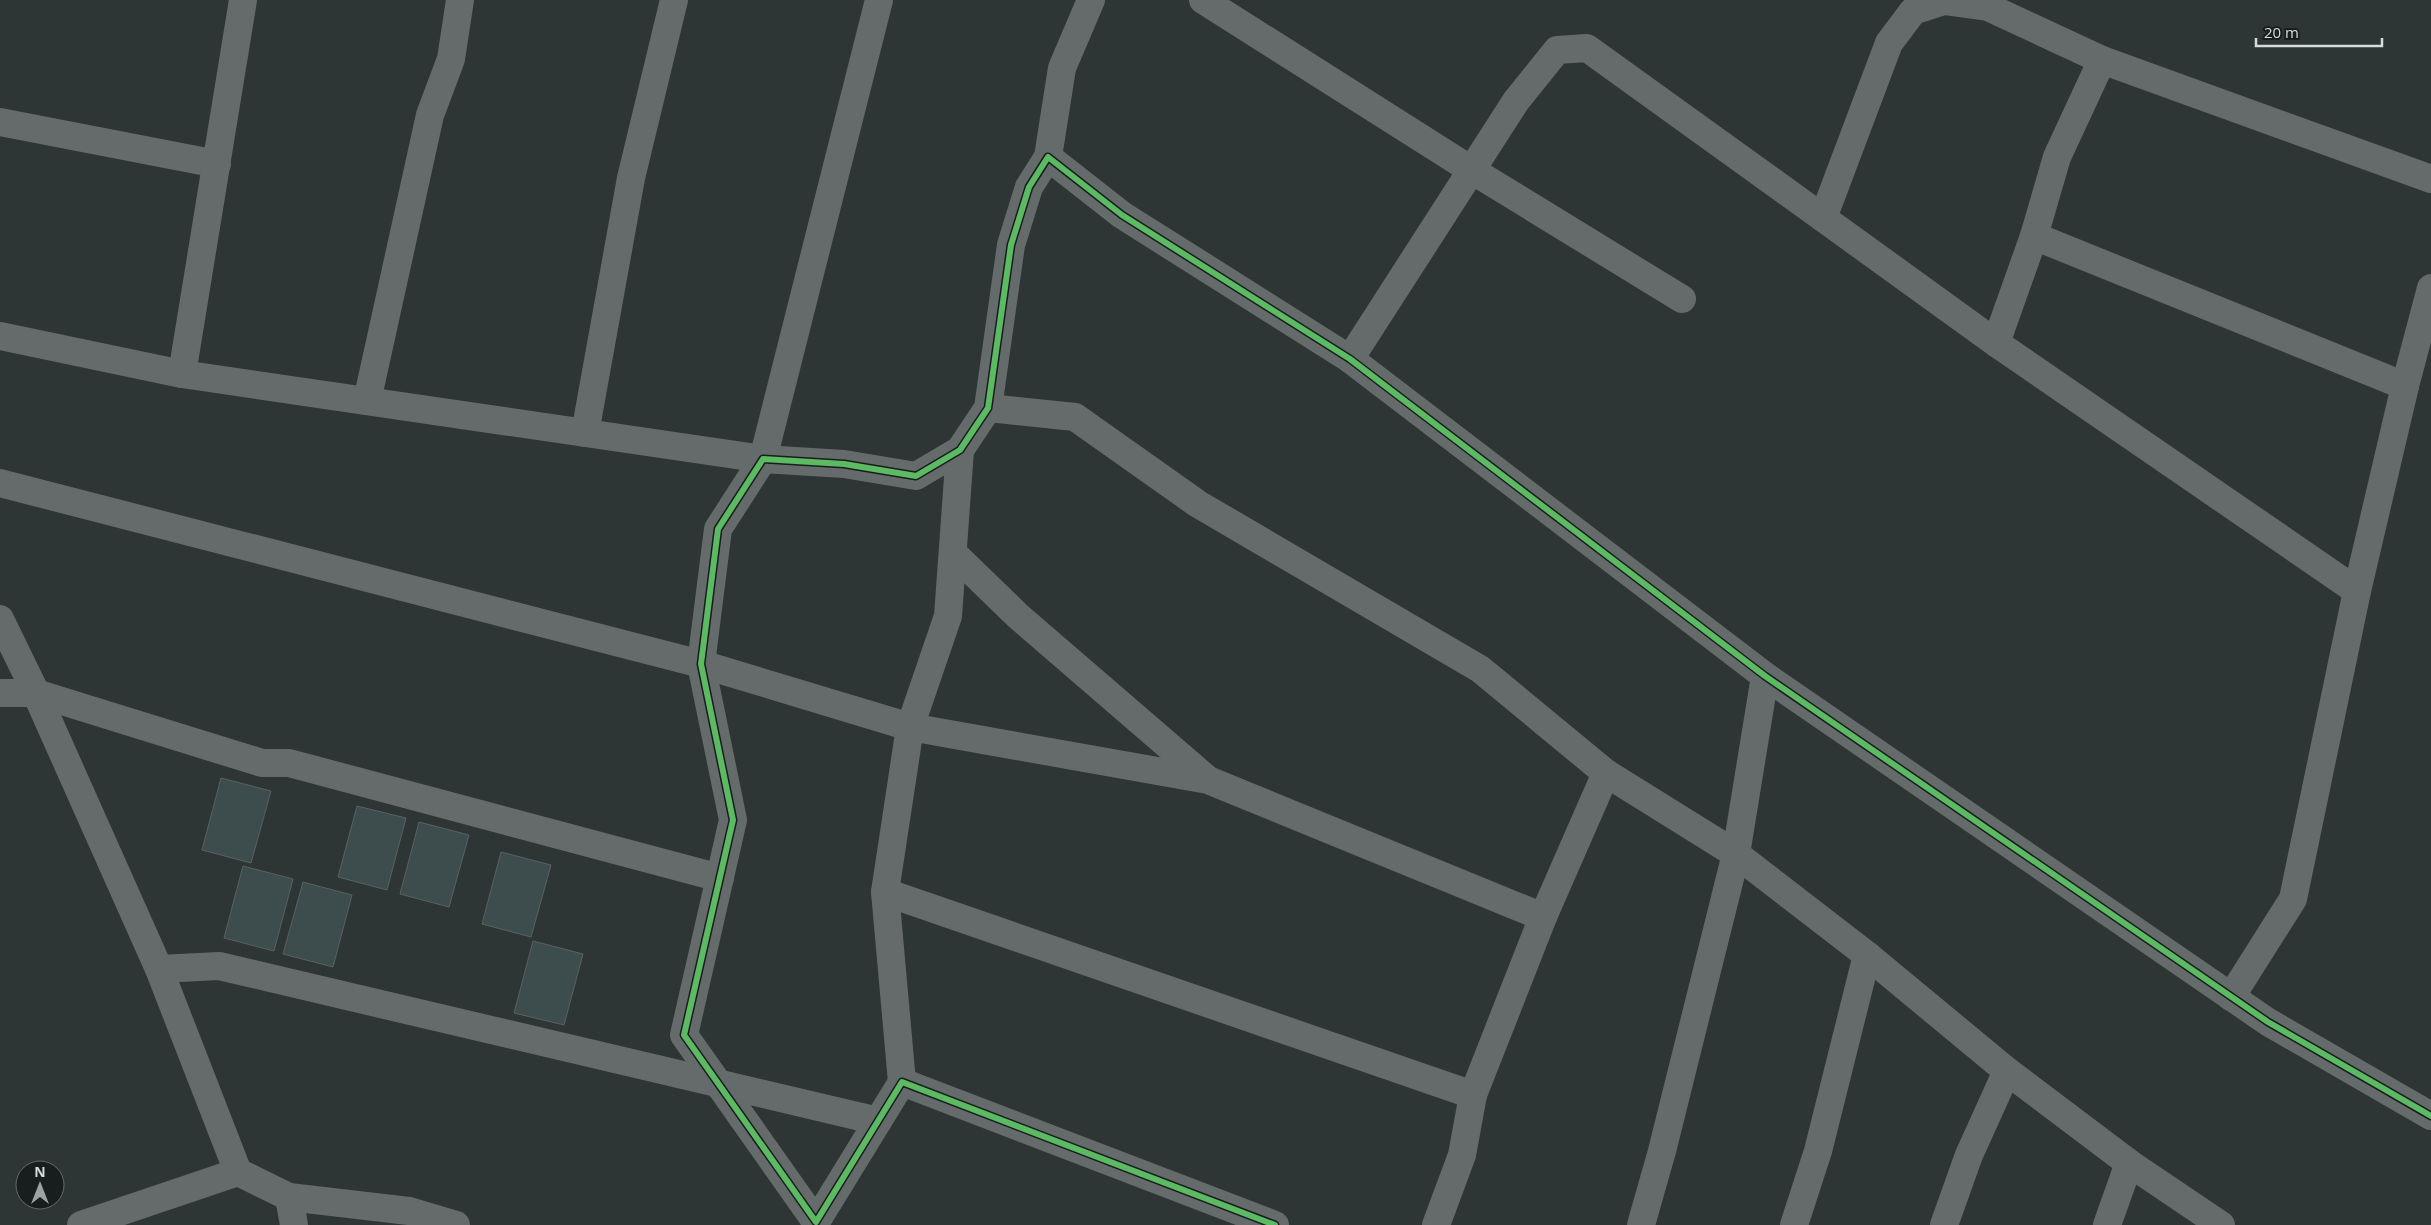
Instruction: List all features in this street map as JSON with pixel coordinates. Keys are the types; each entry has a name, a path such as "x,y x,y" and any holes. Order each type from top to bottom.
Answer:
{"street":[{"path":"182,374 243,0"},
{"path":"367,401 430,115 452,59 460,0"},
{"path":"585,433 631,178 674,0"},
{"path":"879,0 762,459 718,529 702,664 733,820 684,1035 818,1224 902,1082 884,892 910,727 948,616 960,450"},
{"path":"0,336 182,374 762,459 844,464 916,476 960,450 988,408 1011,245 1029,187 1048,157 1062,68 1091,0"},
{"path":"1202,0 1472,171 1682,299"},
{"path":"1823,218 1889,43 1913,11 1944,1 1988,7 2102,60 2431,179"},
{"path":"1350,359 1516,101 1556,50 1587,48 1996,343 2357,591"},
{"path":"1996,343 2034,236 2056,157 2102,60"},
{"path":"0,122 216,164"},
{"path":"1048,157 1122,215 1350,359 1764,676 2268,1022 2431,1116"},
{"path":"2034,236 2405,386"},
{"path":"2231,997 2293,899 2357,591 2405,386 2431,288"},
{"path":"988,408 1075,417 1198,504 1480,668 1606,774 1736,854 1867,955 2007,1071 2129,1163 2221,1225"},
{"path":"0,483 702,664 910,727 1208,780 1543,917"},
{"path":"953,553 1018,616 1208,780"},
{"path":"0,619 36,693 160,969 238,1172 289,1197 410,1211 456,1225"},
{"path":"1641,1225 1662,1151 1736,854 1764,676"},
{"path":"0,693 36,693 262,763 289,763 720,878"},
{"path":"1436,1225 1462,1155 1472,1095 1543,917 1606,774"},
{"path":"884,892 1472,1095"},
{"path":"1794,1225 1818,1151 1867,955"},
{"path":"160,969 219,966 878,1121"},
{"path":"1944,1225 1969,1155 2007,1071"},
{"path":"902,1082 1275,1225"},
{"path":"2108,1225 2129,1163"},
{"path":"81,1225 238,1172"},
{"path":"289,1197 294,1225"}],"building":[{"path":"221,778 271,791 251,863 202,850"},
{"path":"357,806 406,818 387,890 338,877"},
{"path":"419,822 469,835 449,907 400,894"},
{"path":"501,852 551,865 531,937 482,924"},
{"path":"243,866 293,879 274,951 224,938"},
{"path":"303,882 352,895 333,967 283,954"},
{"path":"533,941 583,954 564,1025 514,1013"}],"cycle path":[{"path":"1275,1225 902,1082 816,1222 684,1035 733,820 701,664 718,529 763,459 844,464 916,476 960,450 988,408 1011,245 1029,187 1048,157 1122,215 1350,359 1765,676 2268,1022 2431,1116"}]}
